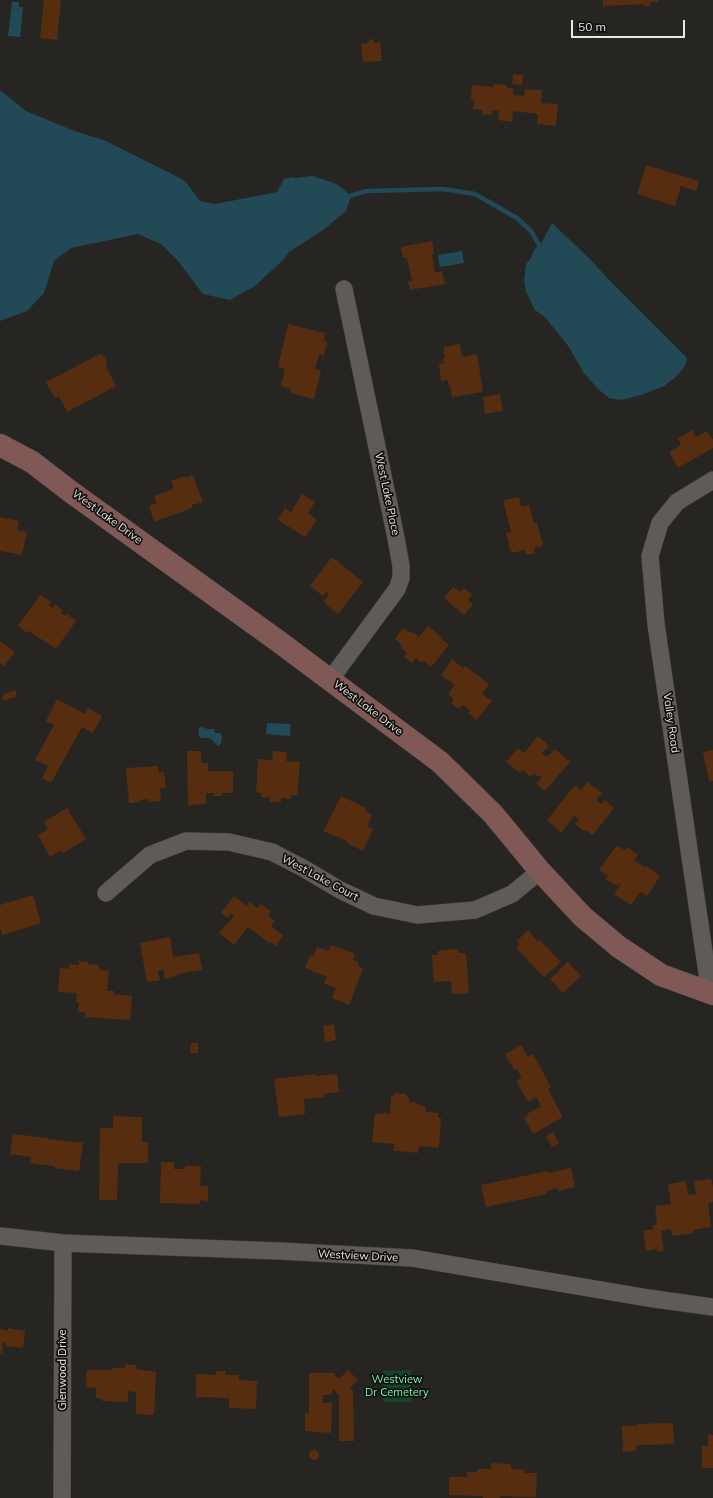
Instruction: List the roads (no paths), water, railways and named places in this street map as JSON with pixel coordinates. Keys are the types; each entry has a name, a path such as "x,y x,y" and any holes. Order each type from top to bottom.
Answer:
{"main road":[{"name":"West Lake Drive","path":"0,445 32,462 440,762 493,814 540,871 584,917 619,947 662,975 711,994"}],"street":[{"name":"West Lake Place","path":"330,680 397,589 401,578 401,566 396,538 344,289"},
{"name":"Valley Road","path":"711,994 656,624 650,556 660,523 677,502 713,480"},
{"name":"West Lake Court","path":"106,892 150,855 186,841 229,842 272,852 340,890 374,906 417,915 475,910 512,894 540,871"},
{"name":"Westview Drive","path":"0,1236 63,1243 279,1251 412,1258 648,1298 713,1307"},
{"name":"Glenwood Drive","path":"62,1498 63,1243"}],"water":[{"path":"12,2 19,2 19,7 23,7 20,37 8,36"},
{"path":"0,90 26,111 72,130 106,141 185,181 200,201 215,204 277,192 284,179 313,176 337,184 351,196 346,211 323,230 289,252 284,259 255,286 230,300 203,294 178,261 161,244 138,234 71,248 54,261 44,293 27,311 0,321"},
{"path":"552,223 591,260 687,358 685,366 677,376 664,386 641,395 621,400 609,398 598,389 583,372 569,347 545,317 535,310 526,292 524,280 526,264 530,260 534,250 542,242"},
{"path":"462,251 464,263 440,267 438,255"},
{"path":"267,723 291,724 290,736 266,734"},
{"path":"199,728 214,729 215,733 220,733 222,736 221,744 218,746 210,738 200,738 198,734"}],"waterway":[{"path":"346,197 367,191 443,189 475,194 517,218 531,231 539,245"}],"park label":[{"name":"Westview Dr Cemetery","path":"397,1386"}]}
